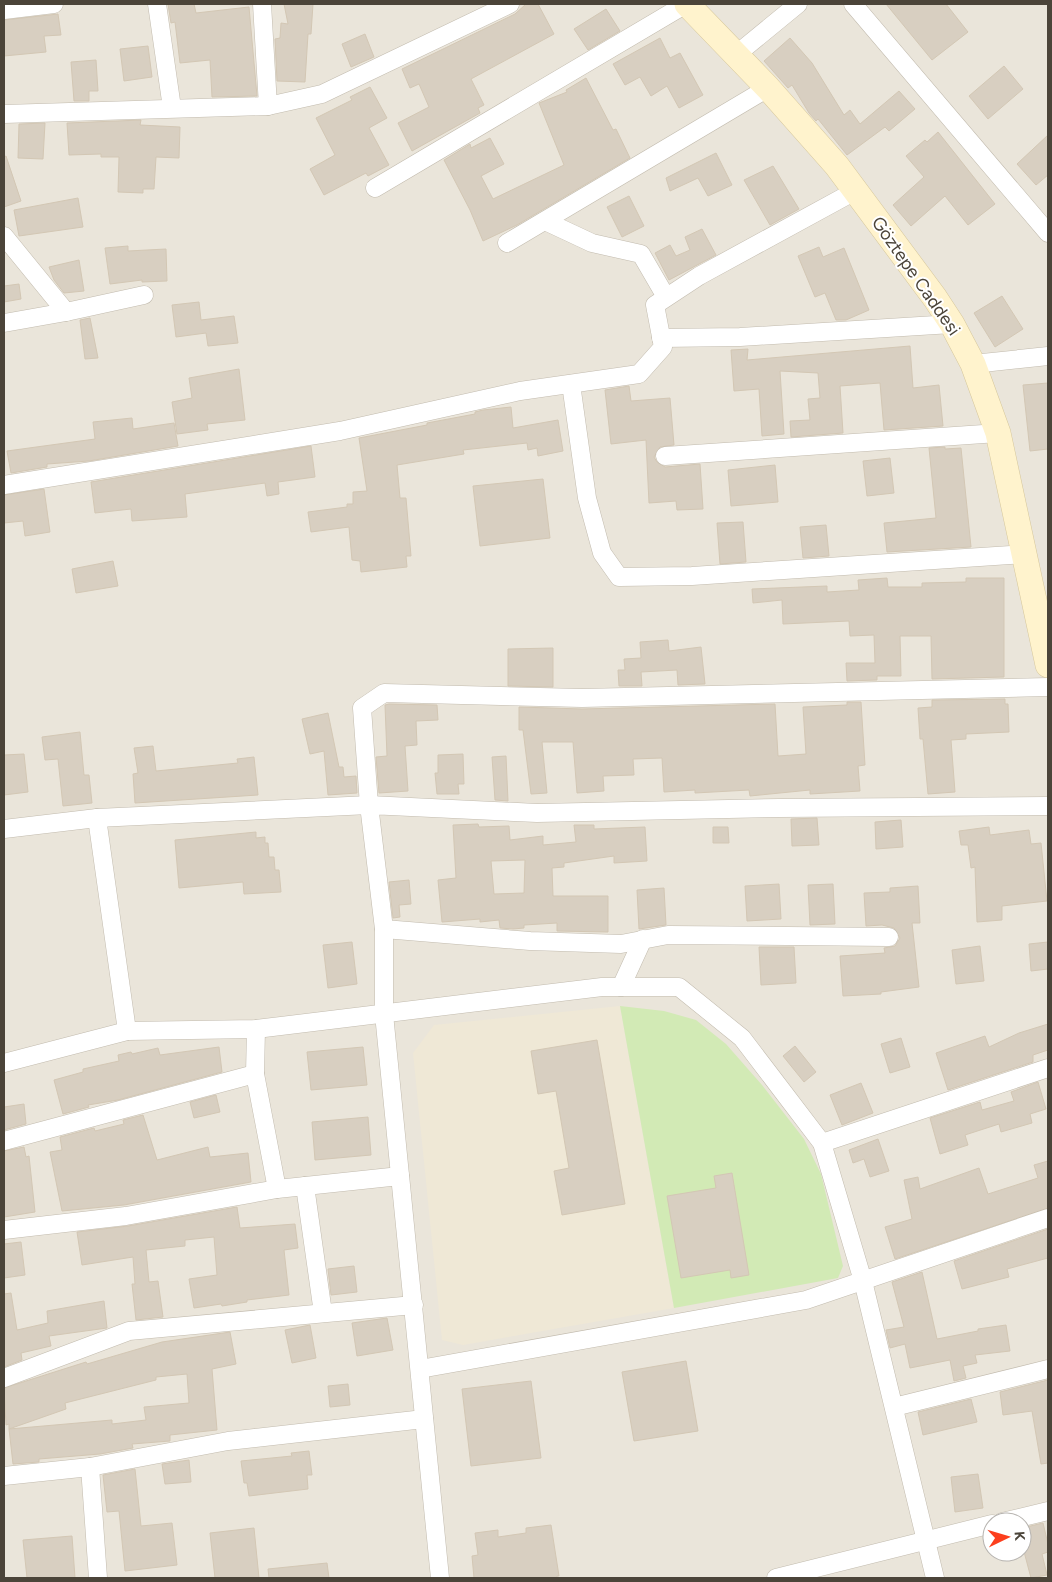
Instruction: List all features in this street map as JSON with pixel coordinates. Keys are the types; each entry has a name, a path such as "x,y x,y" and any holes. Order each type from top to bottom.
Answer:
{"street":[{"path":"4,10 54,4"},
{"path":"157,4 172,108"},
{"path":"262,4 268,106"},
{"path":"4,114 268,106 322,94 510,4"},
{"path":"375,188 687,4"},
{"name":"Göztepe Caddesi","path":"687,4 768,88 855,191 952,324 973,364 998,433 1024,554 1042,601 1048,665"},
{"path":"737,54 798,4"},
{"path":"853,4 1048,233"},
{"path":"507,244 768,88"},
{"path":"4,485 340,431 520,391 639,374 663,347 656,305 699,276 855,191"},
{"path":"545,221 592,243 641,254 666,297"},
{"path":"6,242 66,312"},
{"path":"4,322 66,312 144,295"},
{"path":"661,338 740,337 952,324"},
{"path":"973,364 1048,356"},
{"path":"571,384 587,498 602,553 619,577 692,576 1024,554"},
{"path":"665,456 998,433"},
{"path":"440,1578 384,1014 384,929 369,805 362,708 384,693 582,698 1048,686"},
{"path":"4,829 97,818 369,805 537,813 780,808 1048,806"},
{"path":"97,818 127,1031"},
{"path":"384,929 530,941 621,944 668,935 889,937"},
{"path":"622,987 643,939"},
{"path":"4,1063 127,1031 256,1029 602,987 678,987 742,1038 822,1143 863,1281 935,1578"},
{"path":"256,1029 254,1074 277,1189"},
{"path":"822,1143 1048,1068"},
{"path":"4,1141 254,1074"},
{"path":"4,1230 126,1216 277,1189 400,1176"},
{"path":"305,1186 323,1314"},
{"path":"420,1369 806,1300 1048,1218"},
{"path":"4,1378 129,1331 414,1305"},
{"path":"894,1407 1048,1369"},
{"path":"4,1476 90,1467 228,1441 424,1419"},
{"path":"90,1467 98,1578"},
{"path":"1032,1515 1048,1511"},
{"path":"776,1578 982,1526"}],"shaded area":[{"path":"4,4 1048,4 1048,1578 4,1578"},
{"path":"620,1006 674,1308 463,1345 442,1340 413,1053 434,1025"}],"green space":[{"path":"620,1006 664,1011 696,1020 726,1044 762,1085 804,1139 821,1174 843,1266 838,1278 674,1308"}],"building":[{"path":"168,4 194,4 196,13 249,7 257,96 212,97 210,60 180,63 175,22 171,23"},
{"path":"284,4 313,4 311,34 308,34 305,82 277,81 275,39 280,38 281,23 288,24"},
{"path":"526,4 538,4 554,34 471,79 484,105 478,108 480,113 412,151 398,123 429,107 419,84 410,88 402,69 515,14"},
{"path":"886,4 946,4 968,32 932,60"},
{"path":"606,9 620,31 588,50 574,29"},
{"path":"58,14 61,35 44,36 46,52 4,56 4,20"},
{"path":"365,34 374,57 351,67 342,44"},
{"path":"660,38 670,58 680,53 703,95 679,108 667,86 651,96 640,77 625,85 613,64"},
{"path":"790,38 812,63 844,115 850,110 860,124 899,91 915,109 889,131 885,127 847,155 818,119 816,121 809,113 792,85 788,88 764,61"},
{"path":"148,46 152,77 124,81 120,49"},
{"path":"96,60 98,91 89,91 89,101 74,101 71,62"},
{"path":"1004,66 1023,89 988,119 969,96"},
{"path":"586,78 613,130 616,129 630,158 517,225 483,241 470,210 444,160 470,144 471,148 490,138 504,164 481,176 493,199 564,165 539,103 567,92 566,90"},
{"path":"370,87 387,118 369,128 389,165 368,176 366,173 324,195 310,169 335,155 316,118 352,100 350,97"},
{"path":"141,120 140,125 180,127 179,158 156,157 154,189 143,189 143,193 118,192 119,157 101,157 101,154 69,155 67,123"},
{"path":"45,123 43,159 18,158 19,124"},
{"path":"938,132 995,204 968,225 945,196 911,226 893,205 924,177 906,156"},
{"path":"1048,135 1048,175 1036,185 1017,164"},
{"path":"716,153 732,185 708,196 698,178 670,191 666,178"},
{"path":"6,156 21,201 4,207 4,157"},
{"path":"773,166 799,209 770,225 744,180"},
{"path":"629,196 644,226 622,237 607,207"},
{"path":"78,198 83,227 19,236 14,210"},
{"path":"702,229 716,255 669,280 655,253 670,245 676,256 690,250 685,237"},
{"path":"128,246 128,251 166,249 167,281 142,282 142,280 110,284 105,248"},
{"path":"819,247 823,257 844,248 869,310 846,320 836,320 825,293 815,297 798,256"},
{"path":"79,260 84,291 64,293 54,280 49,267"},
{"path":"19,284 21,299 4,302 4,286"},
{"path":"1002,296 1023,329 995,347 974,313"},
{"path":"199,302 201,320 234,316 238,343 208,346 206,333 176,337 172,305"},
{"path":"90,318 98,358 85,359 80,320"},
{"path":"910,346 913,388 939,385 943,426 884,430 880,383 840,386 843,433 791,437 790,421 810,420 808,399 820,398 818,373 780,371 784,434 762,436 759,389 734,391 731,350 748,349 747,360"},
{"path":"239,369 245,420 207,424 208,430 177,434 172,402 192,398 189,378"},
{"path":"1048,383 1048,449 1030,451 1023,385"},
{"path":"629,386 631,401 670,398 674,445 660,447 654,457 657,462 665,467 700,464 703,509 677,510 676,501 649,503 646,440 611,444 605,390"},
{"path":"511,407 513,428 558,420 563,451 538,456 537,448 528,450 527,443 463,450 464,454 397,465 400,498 406,498 411,556 406,556 407,567 361,572 360,561 352,560 349,527 311,532 308,512 347,507 347,504 353,504 353,492 367,491 359,438 427,425 427,423 475,414 475,412 483,410"},
{"path":"132,418 133,429 174,423 178,446 89,461 47,464 47,467 11,473 7,451 95,439 93,422"},
{"path":"311,446 315,477 278,482 279,494 267,496 265,483 185,494 187,517 132,521 131,509 95,513 91,482"},
{"path":"945,447 945,449 961,448 971,547 887,552 884,523 936,518 929,448"},
{"path":"890,458 894,493 867,496 863,461"},
{"path":"775,465 778,502 731,506 728,470"},
{"path":"543,479 550,538 480,546 473,486"},
{"path":"44,489 50,532 25,536 23,521 4,523 4,495"},
{"path":"743,522 746,562 720,564 717,523"},
{"path":"826,525 829,556 803,558 800,527"},
{"path":"113,561 118,586 76,593 72,569"},
{"path":"887,578 888,587 922,587 922,583 966,582 966,578 1004,578 1004,677 932,679 931,636 900,636 901,676 877,676 877,680 847,681 846,663 875,663 874,635 850,636 849,621 783,624 782,600 753,603 752,589 827,586 827,592 859,590 858,580"},
{"path":"668,640 669,651 701,647 705,684 678,685 677,670 641,672 642,686 619,686 618,670 625,670 624,659 641,658 640,642"},
{"path":"553,648 553,687 508,686 508,649"},
{"path":"1005,699 1005,704 1008,704 1009,732 966,734 966,739 951,740 955,792 928,794 923,739 920,739 918,708 932,707 932,700"},
{"path":"847,702 861,702 865,765 858,766 860,791 810,794 810,790 750,796 749,790 695,793 695,790 664,792 662,758 633,759 634,775 603,776 604,791 577,793 573,742 542,742 547,793 531,794 523,730 519,730 519,707 582,709 775,704 778,756 806,754 803,707 847,705"},
{"path":"385,705 437,705 438,720 416,721 417,745 405,746 408,791 379,793 376,757 387,756"},
{"path":"328,713 339,767 343,767 344,777 356,776 357,793 328,795 324,751 310,754 302,719"},
{"path":"80,732 84,775 89,775 92,803 63,806 58,759 45,760 42,737"},
{"path":"153,746 156,771 238,763 237,759 254,757 258,795 135,803 133,774 138,773 134,748"},
{"path":"24,754 28,792 4,795 4,755"},
{"path":"463,754 464,784 458,784 459,794 437,794 435,773 438,773 438,755"},
{"path":"506,756 508,801 495,800 492,757"},
{"path":"817,818 819,845 792,846 791,819"},
{"path":"901,820 903,847 876,849 875,822"},
{"path":"478,824 479,827 509,826 510,840 543,836 543,845 576,842 574,825 594,825 594,829 645,827 647,861 614,863 614,856 564,863 564,867 552,868 553,896 608,896 608,932 557,931 557,923 524,925 524,928 513,929 500,928 499,920 480,922 480,919 442,922 438,880 456,878 453,825","holes":["525,860 524,893 494,894 491,861"]},
{"path":"713,827 728,827 729,843 713,843"},
{"path":"989,827 990,835 1029,830 1031,844 1041,843 1047,901 1002,906 1002,920 977,922 975,867 971,868 968,845 961,845 959,831"},
{"path":"256,832 256,838 265,837 265,843 268,843 269,857 274,857 275,870 279,870 281,892 244,894 243,882 179,888 175,840"},
{"path":"409,880 411,904 399,905 400,917 393,918 389,882"},
{"path":"779,884 781,919 747,921 745,886"},
{"path":"833,884 835,924 810,925 808,885"},
{"path":"918,886 920,923 912,923 919,987 881,992 881,994 843,996 840,956 885,953 884,948 895,946 900,938 894,928 882,925 866,926 864,893 890,892 890,888"},
{"path":"664,888 666,925 639,929 637,890"},
{"path":"352,942 357,984 328,988 323,945"},
{"path":"1048,942 1048,969 1031,971 1029,944"},
{"path":"980,946 984,981 956,984 952,950"},
{"path":"759,947 794,947 796,983 761,985"},
{"path":"1048,1024 1048,1050 1033,1055 1033,1062 948,1090 936,1053 985,1036 989,1047 1019,1033"},
{"path":"901,1038 910,1067 890,1073 881,1044"},
{"path":"597,1040 625,1204 562,1215 554,1171 569,1168 556,1091 538,1094 531,1051"},
{"path":"795,1046 816,1072 804,1082 783,1056"},
{"path":"219,1047 222,1072 118,1100 88,1105 89,1107 63,1114 54,1080 83,1072 83,1069 119,1061 118,1055 131,1052 132,1054 158,1048 160,1055"},
{"path":"363,1047 367,1085 311,1090 307,1052"},
{"path":"1038,1082 1046,1109 1030,1114 1032,1123 1001,1132 999,1124 965,1135 968,1145 940,1154 930,1118 980,1102 982,1110 1014,1101 1011,1092"},
{"path":"861,1083 873,1113 842,1125 830,1095"},
{"path":"216,1095 220,1112 194,1118 190,1102"},
{"path":"24,1104 26,1124 4,1130 4,1107"},
{"path":"143,1115 157,1160 208,1147 210,1157 248,1153 251,1182 124,1205 62,1211 50,1152 62,1150 60,1137 94,1128 95,1131 124,1124 123,1120"},
{"path":"368,1117 371,1155 315,1160 312,1122"},
{"path":"878,1139 889,1171 870,1177 864,1159 853,1163 849,1150"},
{"path":"24,1147 26,1157 29,1156 35,1212 4,1217 4,1151"},
{"path":"1048,1161 1048,1208 895,1259 885,1227 912,1219 904,1180 918,1177 920,1189 979,1168 988,1194 1038,1178 1034,1165"},
{"path":"732,1173 749,1275 731,1278 730,1270 681,1278 667,1196 716,1188 714,1176"},
{"path":"237,1207 240,1228 295,1224 298,1248 284,1250 289,1295 247,1300 247,1302 222,1306 221,1304 194,1308 189,1279 217,1275 214,1237 185,1240 185,1246 146,1250 149,1282 158,1281 163,1317 136,1320 132,1284 135,1284 133,1257 82,1265 77,1232 128,1226"},
{"path":"1048,1229 1048,1258 1007,1269 1009,1277 962,1289 954,1261"},
{"path":"21,1242 25,1275 4,1278 4,1244"},
{"path":"354,1266 357,1292 331,1295 328,1269"},
{"path":"922,1272 937,1339 978,1331 978,1329 1006,1325 1010,1351 975,1355 977,1363 963,1366 966,1378 954,1381 950,1360 910,1368 905,1344 890,1348 886,1330 904,1327 892,1282"},
{"path":"11,1293 17,1330 48,1323 47,1311 104,1301 107,1328 49,1336 51,1346 21,1353 22,1360 4,1367 4,1294"},
{"path":"387,1318 393,1350 357,1356 352,1323"},
{"path":"310,1325 316,1358 292,1363 285,1330"},
{"path":"230,1332 236,1364 212,1369 217,1430 170,1435 170,1441 132,1444 133,1448 100,1454 39,1459 39,1462 13,1464 9,1429 9,1424 6,1425 4,1388 86,1362 87,1364 162,1342","holes":["187,1374 189,1403 144,1407 146,1420 112,1424 112,1420 9,1429 66,1409 65,1403 156,1380 156,1377"]},
{"path":"686,1361 698,1431 634,1441 622,1372"},
{"path":"1048,1380 1048,1463 1041,1464 1032,1411 1003,1415 1000,1392"},
{"path":"531,1381 541,1458 471,1466 462,1389"},
{"path":"348,1384 350,1405 330,1407 328,1386"},
{"path":"971,1399 977,1422 923,1435 918,1412"},
{"path":"309,1451 312,1475 307,1475 308,1489 249,1496 247,1483 244,1483 241,1461 292,1456 291,1453"},
{"path":"189,1460 191,1482 165,1484 162,1464"},
{"path":"135,1469 141,1526 172,1523 177,1565 125,1571 119,1511 107,1512 103,1475"},
{"path":"978,1474 983,1508 955,1512 951,1477"},
{"path":"1043,1523 1048,1552 1042,1554 1047,1575 1031,1578 1027,1562 1032,1562 1032,1526"},
{"path":"551,1525 559,1576 557,1578 474,1578 472,1556 478,1555 475,1533 498,1530 498,1537 526,1533 526,1528"},
{"path":"254,1528 259,1578 215,1578 210,1533"},
{"path":"72,1536 75,1578 27,1578 23,1540"},
{"path":"327,1563 329,1578 269,1578 268,1569"}]}
